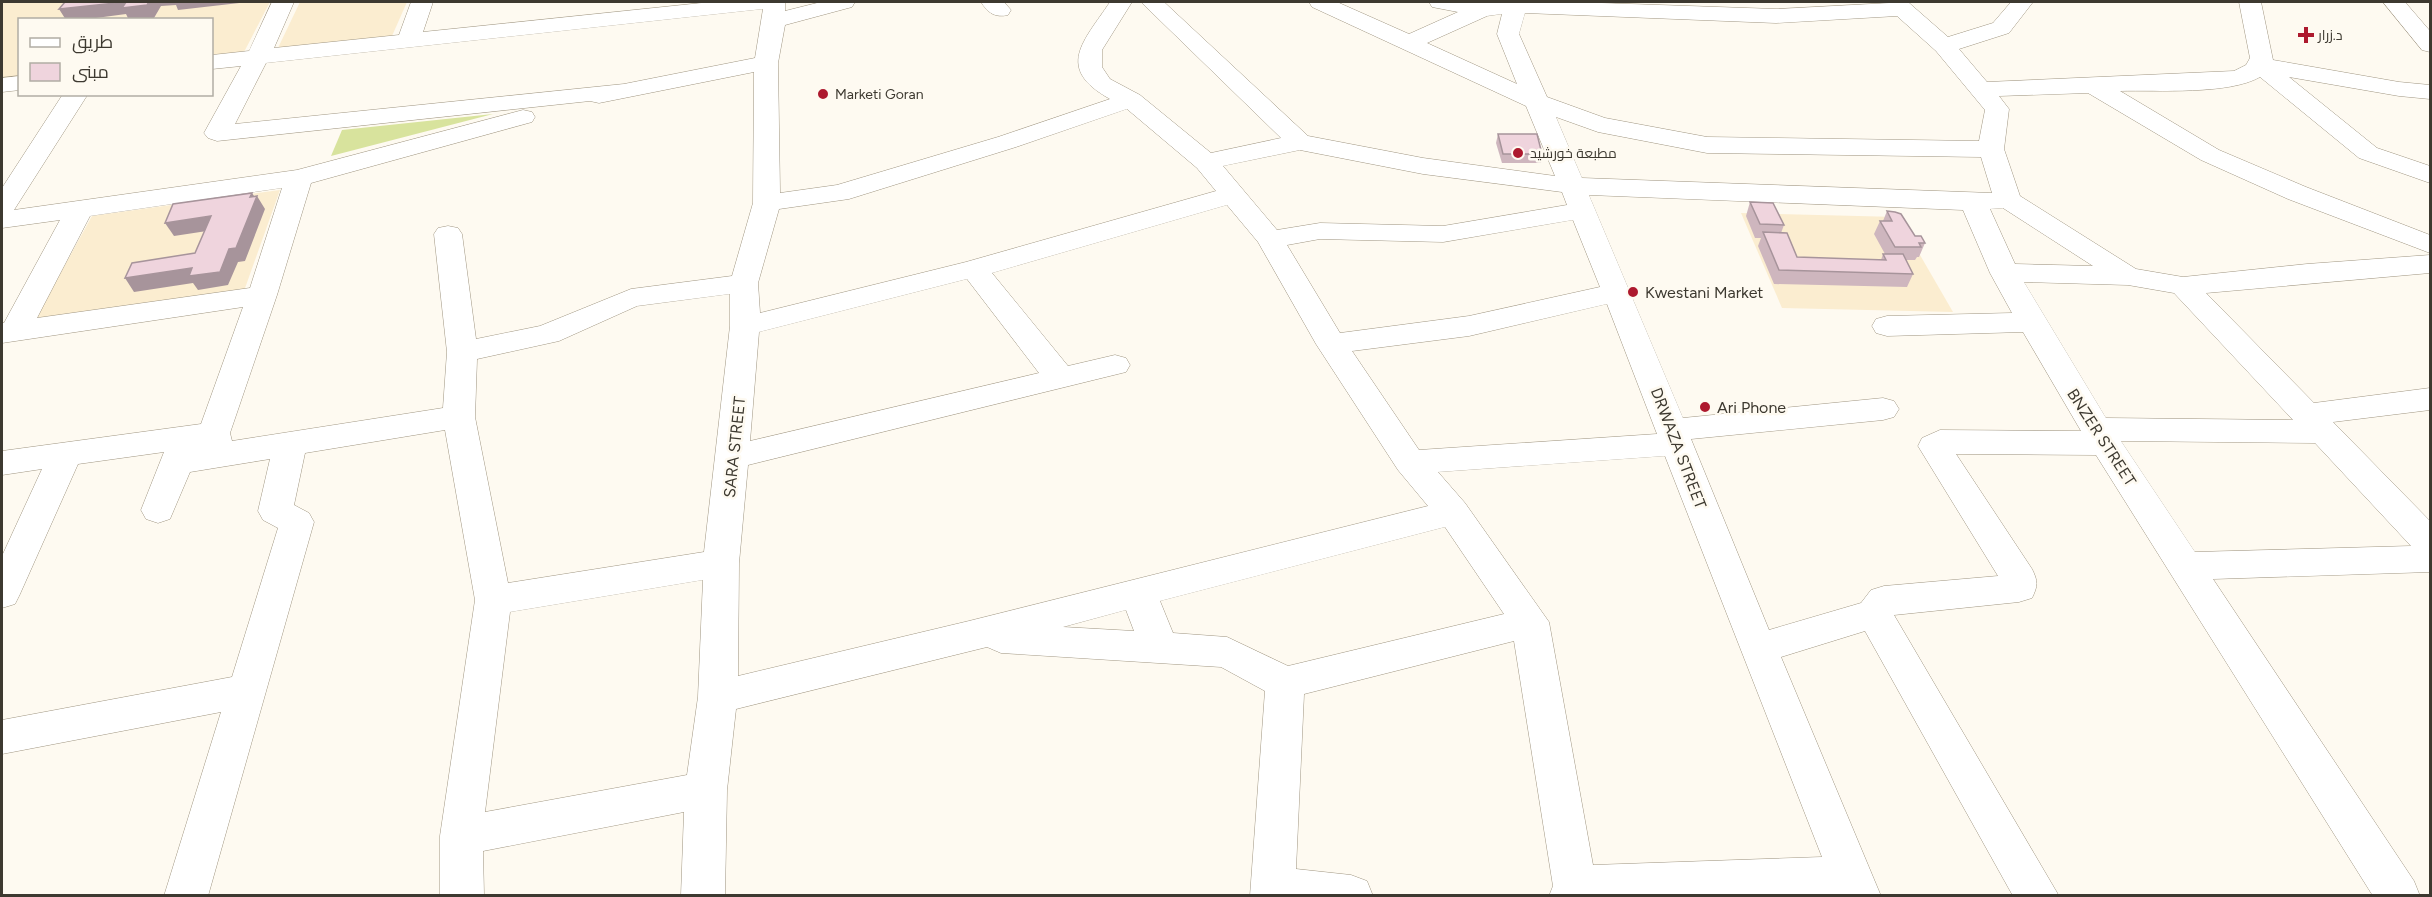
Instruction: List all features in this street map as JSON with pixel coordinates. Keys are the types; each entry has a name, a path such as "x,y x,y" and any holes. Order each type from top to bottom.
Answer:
{"street":[{"path":"283,2 258,57 217,134 309,150 620,90"},
{"path":"408,41 422,2"},
{"path":"213,62 408,41 637,9 772,8 844,2"},
{"path":"1121,2 1090,50 1090,67 1101,84 1131,100 1206,162 1270,239 1331,344 1410,462 1453,512 1530,622 1573,891 1855,886"},
{"path":"1152,2 1300,142"},
{"path":"1320,2 1539,103 1598,124 1651,136 1707,145 1991,149"},
{"path":"1440,2 1482,10"},
{"path":"1944,46 2001,28 2022,2"},
{"path":"1980,89 2222,80 2248,74 2260,65 2262,51 2250,2"},
{"path":"2394,2 2430,45"},
{"path":"1408,43 1482,10 1516,4 1776,16 1898,5 1944,46 1997,109 1991,149 2007,200"},
{"name":"DRWAZA STREET","path":"1516,4 1508,34 1617,292 1758,649 1855,886"},
{"name":"SARA STREET","path":"703,896 706,790 718,697 721,563 745,326 744,283 767,203 766,63 772,8"},
{"path":"2,220 80,209 309,150 766,63"},
{"path":"2260,65 2399,89 2430,92"},
{"path":"2260,65 2368,153 2430,176"},
{"path":"2,85 18,83"},
{"path":"2092,85 2211,155 2297,193 2430,245"},
{"path":"2,208 75,96"},
{"path":"767,203 840,193 997,145 1131,100"},
{"path":"1206,162 1300,142 1578,198 1973,202 2007,200 2128,276"},
{"path":"158,510 198,445 262,295 309,150"},
{"path":"745,326 974,269 1232,195"},
{"path":"1270,239 1320,231 1443,234 1578,198"},
{"name":"BNZER STREET","path":"1973,202 2004,273 2101,436 2398,896"},
{"path":"8,332 80,209"},
{"path":"448,234 462,352 459,417 493,600 461,836 462,896"},
{"path":"2004,273 2128,276 2183,286 2307,273 2430,264"},
{"path":"974,269 1061,379"},
{"path":"462,352 548,334 631,298 744,283"},
{"path":"2183,286 2430,543"},
{"path":"1331,344 1469,326 1617,292"},
{"path":"8,332 262,295"},
{"path":"1887,326 2032,322"},
{"path":"733,458 1115,365"},
{"path":"1758,649 1874,614 1884,600 2019,588 2019,579 1934,446 1940,442 2101,436 2315,423 2430,399"},
{"path":"1410,462 1675,437 1883,408"},
{"path":"2,464 66,453 198,445 290,446 459,417"},
{"path":"186,896 297,522 275,511 290,446"},
{"path":"2,594 66,453"},
{"path":"718,697 969,636 1453,512"},
{"path":"2186,566 2430,559"},
{"path":"493,600 721,563"},
{"path":"1138,592 1159,647"},
{"path":"1874,614 2037,896"},
{"path":"969,636 1227,652 1285,683 1530,622"},
{"path":"1285,683 1273,891 1351,896"},
{"path":"2,737 246,691"},
{"path":"461,836 706,790"}],"shaded area":[{"path":"2,2 270,2 243,54 213,58 213,18 18,18 18,79 2,81"},
{"path":"300,2 407,2 392,36 277,50"},
{"path":"280,190 244,291 34,321 92,216"},
{"path":"1741,213 1898,217 1953,312 1782,308"}],"green space":[{"path":"493,114 331,156 342,130"}],"building":[{"path":"65,2 125,2 59,9"},
{"path":"126,2 149,2 147,5 122,8"},
{"path":"1498,134 1537,134 1542,154 1503,154"},
{"path":"252,193 250,197 257,196 236,248 229,249 220,272 189,276 192,268 125,278 132,263 195,253 211,216 165,223 173,204"},
{"path":"1750,202 1773,203 1784,225 1760,224"},
{"path":"1887,211 1901,214 1915,236 1921,236 1925,243 1919,243 1921,247 1895,247 1880,221 1892,221"},
{"path":"1763,232 1787,233 1797,257 1886,260 1883,254 1903,254 1913,274 1779,270"}],"place":[{"name":"د.زرار","path":"2306,35"},
{"name":"Marketi Goran","path":"823,94"},
{"name":"مطبعة خورشيد","path":"1518,153"},
{"name":"Kwestani Market","path":"1633,292"},
{"name":"Ari Phone","path":"1705,407"}]}
